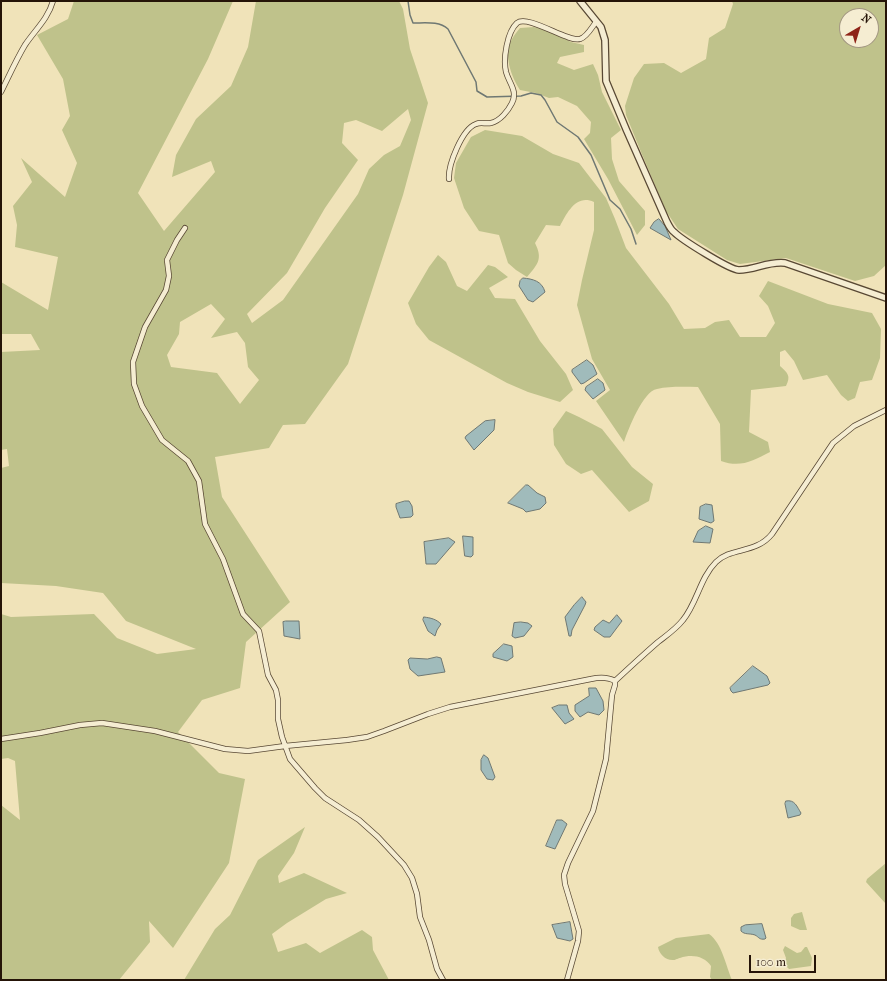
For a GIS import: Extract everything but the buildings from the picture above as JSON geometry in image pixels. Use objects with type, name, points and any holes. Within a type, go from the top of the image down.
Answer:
[{"type":"street","points":[[1,92],[25,45],[43,22],[51,9],[53,1]]},
{"type":"street","points":[[580,1],[601,27],[605,40],[606,81],[664,216],[674,232],[725,265],[737,270],[776,262],[785,263],[886,298]]},
{"type":"street","points":[[449,179],[449,170],[452,158],[468,128],[476,124],[491,123],[500,120],[512,105],[515,91],[506,72],[506,53],[512,30],[517,23],[520,21],[531,23],[549,28],[574,40],[579,40],[585,37],[596,22]]},
{"type":"street","points":[[185,228],[167,260],[169,276],[166,290],[145,327],[134,362],[134,384],[142,406],[162,440],[188,461],[199,481],[205,524],[223,559],[243,614],[259,631],[268,675],[276,690],[278,700],[278,719],[290,759],[325,798],[360,820],[404,865],[412,878],[417,894],[420,917],[429,940],[437,969],[443,980]]},
{"type":"street","points":[[567,980],[579,931],[565,884],[564,875],[593,811],[606,759],[612,695],[615,682],[627,669],[673,631],[682,621],[689,612],[707,573],[717,560],[759,546],[767,541],[832,442],[854,426],[886,410]]},
{"type":"street","points":[[1,739],[80,725],[102,723],[155,731],[225,749],[248,751],[367,737],[450,707],[583,680],[600,678],[611,679],[615,682]]},
{"type":"green space","points":[[74,1],[233,1],[208,59],[138,193],[164,231],[215,172],[211,161],[172,177],[176,155],[196,119],[231,86],[248,47],[256,1],[399,1],[403,9],[410,49],[428,103],[403,195],[348,364],[305,424],[283,425],[269,448],[215,457],[222,497],[290,602],[246,642],[240,688],[202,700],[178,732],[219,773],[245,779],[229,863],[173,948],[149,921],[150,942],[119,980],[1,980],[1,805],[20,820],[15,761],[8,758],[1,759],[1,614],[11,617],[94,614],[117,638],[157,654],[196,649],[126,621],[103,593],[56,586],[1,583],[1,468],[9,466],[7,449],[1,450],[1,352],[40,350],[31,334],[1,334],[1,282],[48,310],[58,257],[15,247],[17,225],[13,206],[32,182],[21,158],[65,197],[77,163],[62,130],[70,116],[63,79],[37,35],[68,19]],"holes":[[[408,109],[411,120],[400,146],[384,155],[369,169],[358,194],[283,300],[252,323],[247,314],[287,273],[325,208],[358,160],[342,143],[344,123],[356,120],[382,131]],[[211,304],[225,319],[211,338],[237,332],[245,343],[248,367],[259,380],[240,404],[217,373],[171,367],[167,355],[179,334],[180,322]]]},
{"type":"green space","points":[[732,1],[886,1],[886,265],[874,276],[855,281],[786,258],[740,264],[727,260],[678,229],[666,211],[626,115],[625,106],[634,78],[644,64],[664,63],[681,73],[706,59],[709,38],[725,28],[733,4]]},
{"type":"green space","points":[[534,27],[554,33],[571,42],[584,45],[584,52],[560,57],[557,63],[574,70],[593,64],[598,75],[602,92],[621,130],[611,138],[612,159],[619,181],[645,211],[645,225],[637,235],[608,179],[584,139],[590,133],[591,122],[577,106],[558,97],[549,98],[536,93],[520,90],[511,72],[508,58],[509,45],[520,28]]},
{"type":"green space","points":[[485,130],[522,136],[553,154],[579,163],[606,198],[626,248],[669,304],[684,329],[705,328],[715,322],[729,320],[740,337],[766,337],[775,323],[768,306],[759,296],[768,281],[828,304],[872,313],[881,329],[880,358],[872,380],[860,382],[855,398],[848,401],[841,395],[827,375],[803,380],[794,361],[785,350],[780,352],[780,366],[788,375],[786,386],[751,390],[749,432],[768,442],[770,452],[752,461],[740,464],[721,461],[720,424],[698,387],[667,387],[652,391],[641,403],[624,442],[596,401],[610,390],[592,359],[577,305],[594,230],[594,202],[588,200],[577,203],[569,211],[560,226],[546,225],[535,243],[539,257],[534,268],[527,277],[516,270],[508,263],[499,235],[479,231],[464,208],[454,178],[456,163],[471,137]]},
{"type":"green space","points":[[438,255],[446,262],[457,286],[467,291],[488,265],[495,267],[508,277],[489,288],[495,298],[515,299],[540,341],[566,374],[573,390],[560,402],[528,392],[507,383],[429,340],[416,324],[408,303],[429,267]]},
{"type":"green space","points":[[566,411],[602,429],[632,467],[653,484],[649,501],[629,512],[592,470],[581,474],[566,464],[554,445],[553,429]]},
{"type":"green space","points":[[305,827],[294,853],[278,876],[279,883],[304,873],[347,893],[326,899],[272,934],[278,952],[306,943],[320,953],[362,930],[372,937],[373,950],[389,980],[184,980],[215,929],[230,915],[258,860]]},
{"type":"green space","points":[[886,863],[886,904],[866,882],[867,879]]},
{"type":"green space","points":[[802,912],[807,930],[800,930],[791,926],[791,918],[794,914]]},
{"type":"green space","points":[[709,934],[717,943],[723,955],[732,980],[712,980],[710,977],[711,966],[705,960],[689,956],[671,960],[661,954],[658,947],[676,938]]},
{"type":"green space","points":[[785,946],[797,953],[801,952],[805,947],[807,947],[812,958],[811,966],[789,969],[784,964],[786,958],[783,950]]},
{"type":"water","points":[[659,219],[665,226],[671,240],[650,228],[654,222]]},
{"type":"water","points":[[523,278],[537,281],[542,285],[545,292],[533,302],[528,300],[519,286],[520,281]]},
{"type":"water","points":[[587,360],[593,365],[597,374],[581,384],[572,370]]},
{"type":"water","points":[[598,379],[603,383],[605,390],[593,399],[585,390],[586,387]]},
{"type":"water","points":[[495,420],[494,430],[474,450],[465,438],[466,436],[485,421]]},
{"type":"water","points":[[526,485],[545,497],[546,503],[540,509],[526,512],[523,509],[508,503]]},
{"type":"water","points":[[409,501],[412,506],[413,515],[411,517],[400,518],[396,504]]},
{"type":"water","points":[[706,504],[712,505],[714,521],[711,523],[699,519],[700,507]]},
{"type":"water","points":[[706,526],[713,529],[710,543],[693,542],[698,531]]},
{"type":"water","points":[[463,536],[473,537],[473,555],[471,557],[465,556]]},
{"type":"water","points":[[449,538],[455,542],[436,564],[426,564],[424,542]]},
{"type":"water","points":[[582,597],[586,602],[585,605],[572,630],[571,636],[569,636],[565,617]]},
{"type":"water","points":[[617,615],[622,621],[610,637],[604,637],[594,630],[595,627],[603,620],[609,623]]},
{"type":"water","points":[[424,617],[433,619],[441,624],[435,636],[428,631],[423,620]]},
{"type":"water","points":[[299,621],[300,639],[284,636],[283,622]]},
{"type":"water","points":[[514,623],[528,623],[532,626],[524,636],[515,638],[512,636]]},
{"type":"water","points":[[504,644],[512,646],[513,657],[507,661],[493,657],[493,654]]},
{"type":"water","points":[[437,657],[441,658],[445,672],[418,676],[410,669],[408,660],[410,658],[427,659]]},
{"type":"water","points":[[753,666],[767,676],[770,683],[768,685],[733,693],[730,688]]},
{"type":"water","points":[[589,688],[596,688],[603,701],[604,710],[599,715],[588,712],[580,717],[575,711],[575,705],[589,696]]},
{"type":"water","points":[[559,705],[567,705],[569,713],[574,719],[565,724],[552,708]]},
{"type":"water","points":[[484,755],[488,758],[495,777],[493,780],[487,779],[481,770],[481,760]]},
{"type":"water","points":[[786,801],[794,802],[801,813],[800,815],[788,818],[785,804]]},
{"type":"water","points":[[557,820],[562,820],[567,824],[555,849],[546,846]]},
{"type":"water","points":[[570,922],[573,939],[570,941],[557,938],[552,925]]},
{"type":"water","points":[[762,924],[765,939],[760,939],[755,935],[741,931],[741,927],[745,925]]},
{"type":"waterway","points":[[408,1],[413,23],[436,24],[444,26],[448,29],[476,82],[477,91],[487,97],[521,96],[531,93],[541,95],[557,122],[578,137],[591,155],[610,200],[620,209],[631,229],[636,244]]}]
